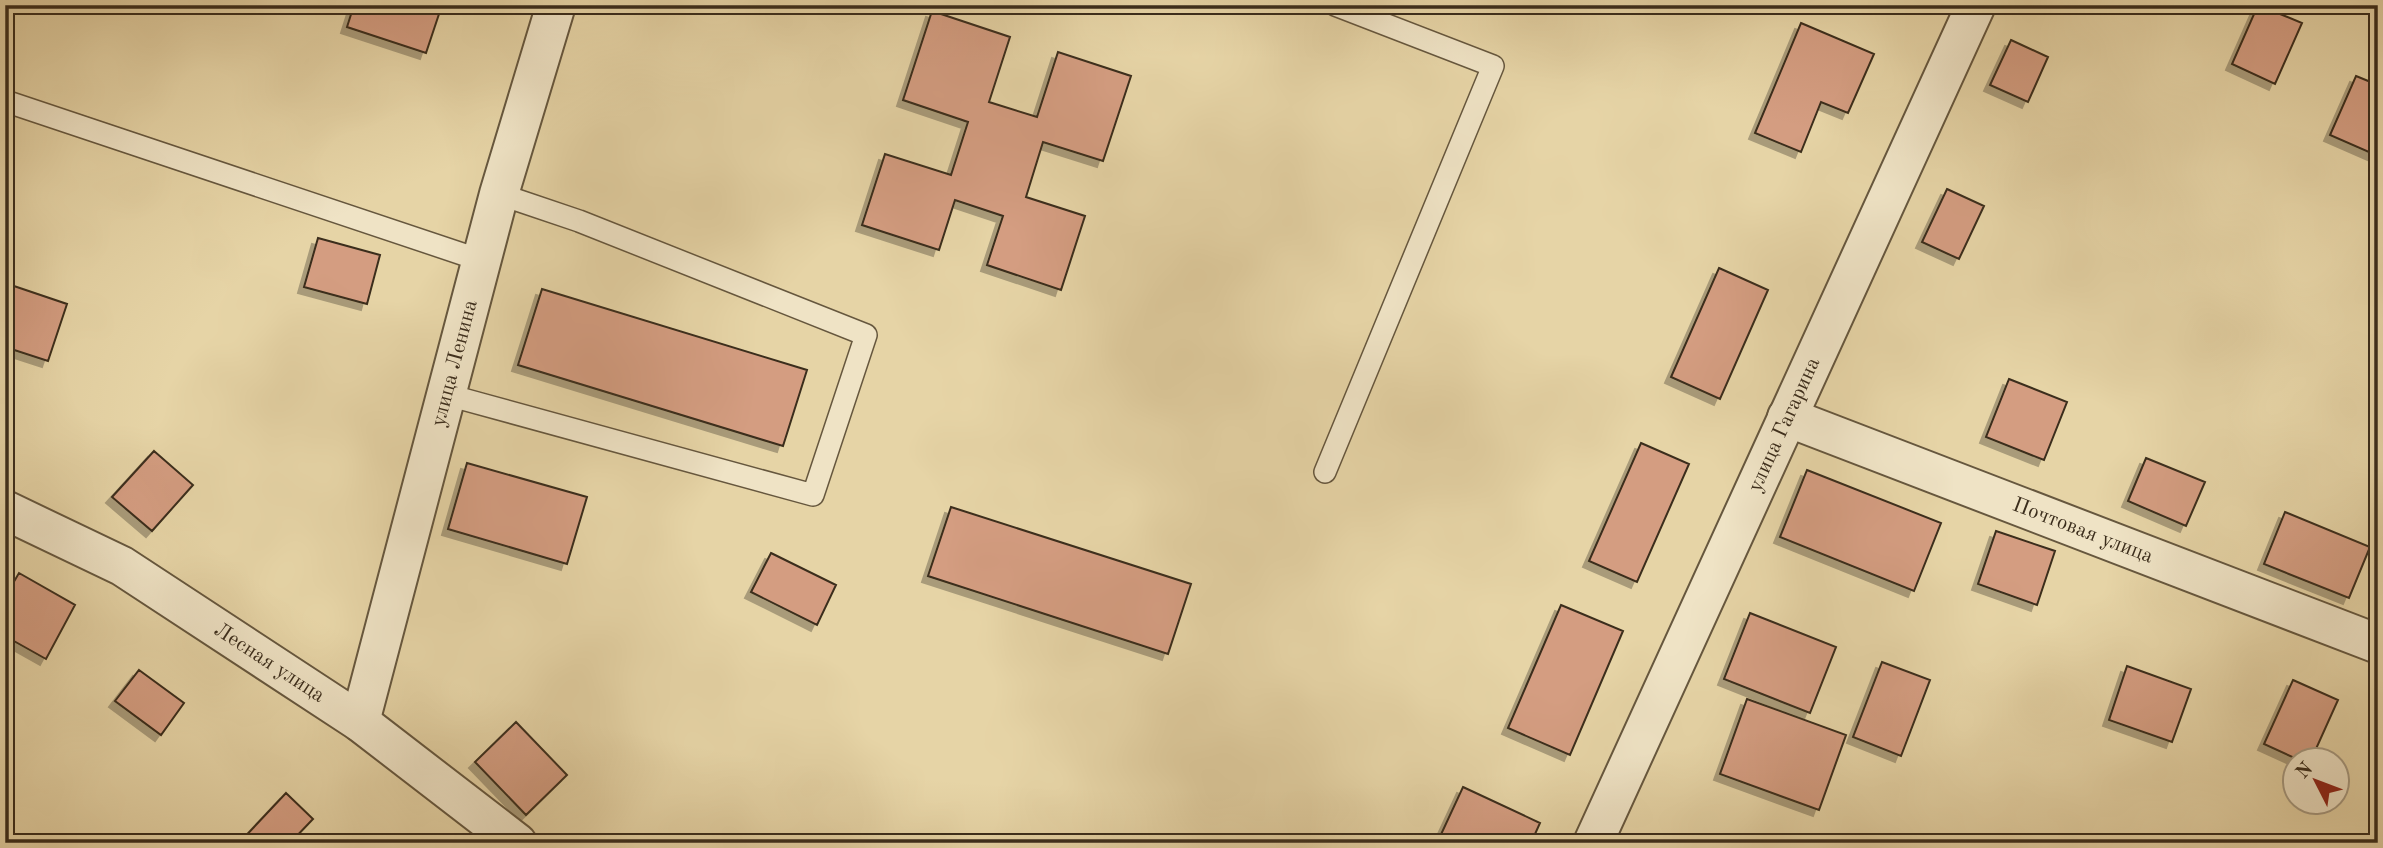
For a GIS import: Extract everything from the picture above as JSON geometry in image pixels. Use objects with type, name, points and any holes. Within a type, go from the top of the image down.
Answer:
[{"type":"street","name":"улица Ленина","points":[[360,722],[499,194],[556,5]]},
{"type":"street","name":"улица Гагарина","points":[[1593,843],[1976,5]]},
{"type":"street","name":"Почтовая улица","points":[[1787,417],[2378,644]]},
{"type":"street","name":"Лесная улица","points":[[5,510],[122,566],[360,722],[517,843]]},
{"type":"lane","points":[[1325,472],[1493,66],[1335,5]]},
{"type":"lane","points":[[5,101],[483,261]]},
{"type":"lane","points":[[447,395],[813,495],[866,335],[579,221],[499,194]]},
{"type":"building","points":[[354,5],[442,5],[426,53],[347,27]]},
{"type":"building","points":[[2258,5],[2302,23],[2275,84],[2232,64]]},
{"type":"building","points":[[932,11],[1010,37],[989,102],[1037,117],[1058,52],[1131,76],[1103,161],[1043,142],[1026,197],[1085,216],[1061,290],[987,265],[1003,216],[955,200],[939,250],[862,225],[885,154],[951,175],[968,122],[903,100]]},
{"type":"building","points":[[1801,23],[1874,54],[1848,113],[1821,102],[1801,152],[1755,133]]},
{"type":"building","points":[[2011,40],[2048,57],[2028,102],[1990,85]]},
{"type":"building","points":[[2356,76],[2378,85],[2378,156],[2330,135]]},
{"type":"building","points":[[1947,189],[1984,206],[1959,259],[1922,242]]},
{"type":"building","points":[[318,238],[380,255],[367,304],[304,287]]},
{"type":"building","points":[[1719,268],[1768,290],[1720,399],[1671,377]]},
{"type":"building","points":[[5,283],[67,304],[48,361],[5,347]]},
{"type":"building","points":[[542,289],[807,370],[783,446],[518,365]]},
{"type":"building","points":[[2009,379],[2067,402],[2044,460],[1986,437]]},
{"type":"building","points":[[1641,443],[1689,464],[1637,582],[1589,561]]},
{"type":"building","points":[[154,451],[193,485],[152,531],[112,497]]},
{"type":"building","points":[[2146,458],[2205,482],[2186,526],[2128,501]]},
{"type":"building","points":[[467,463],[587,497],[567,564],[448,529]]},
{"type":"building","points":[[1807,470],[1941,523],[1914,591],[1780,537]]},
{"type":"building","points":[[951,507],[1191,584],[1168,654],[928,576]]},
{"type":"building","points":[[2285,512],[2370,547],[2349,598],[2264,564]]},
{"type":"building","points":[[1996,531],[2055,551],[2037,605],[1978,584]]},
{"type":"building","points":[[771,553],[836,585],[817,625],[751,592]]},
{"type":"building","points":[[19,573],[75,605],[46,659],[5,636],[5,597]]},
{"type":"building","points":[[1561,605],[1623,631],[1570,755],[1508,728]]},
{"type":"building","points":[[1750,613],[1836,647],[1810,713],[1724,679]]},
{"type":"building","points":[[1882,662],[1930,680],[1901,756],[1853,737]]},
{"type":"building","points":[[2127,666],[2191,689],[2172,742],[2109,720]]},
{"type":"building","points":[[139,670],[184,703],[161,735],[115,701]]},
{"type":"building","points":[[2293,680],[2338,700],[2317,746],[2282,746],[2282,752],[2264,744]]},
{"type":"building","points":[[1747,699],[1846,735],[1819,810],[1720,774]]},
{"type":"building","points":[[516,722],[567,775],[526,815],[475,762]]},
{"type":"building","points":[[1463,787],[1540,823],[1531,843],[1437,843]]},
{"type":"building","points":[[286,793],[313,819],[290,843],[239,843]]}]
